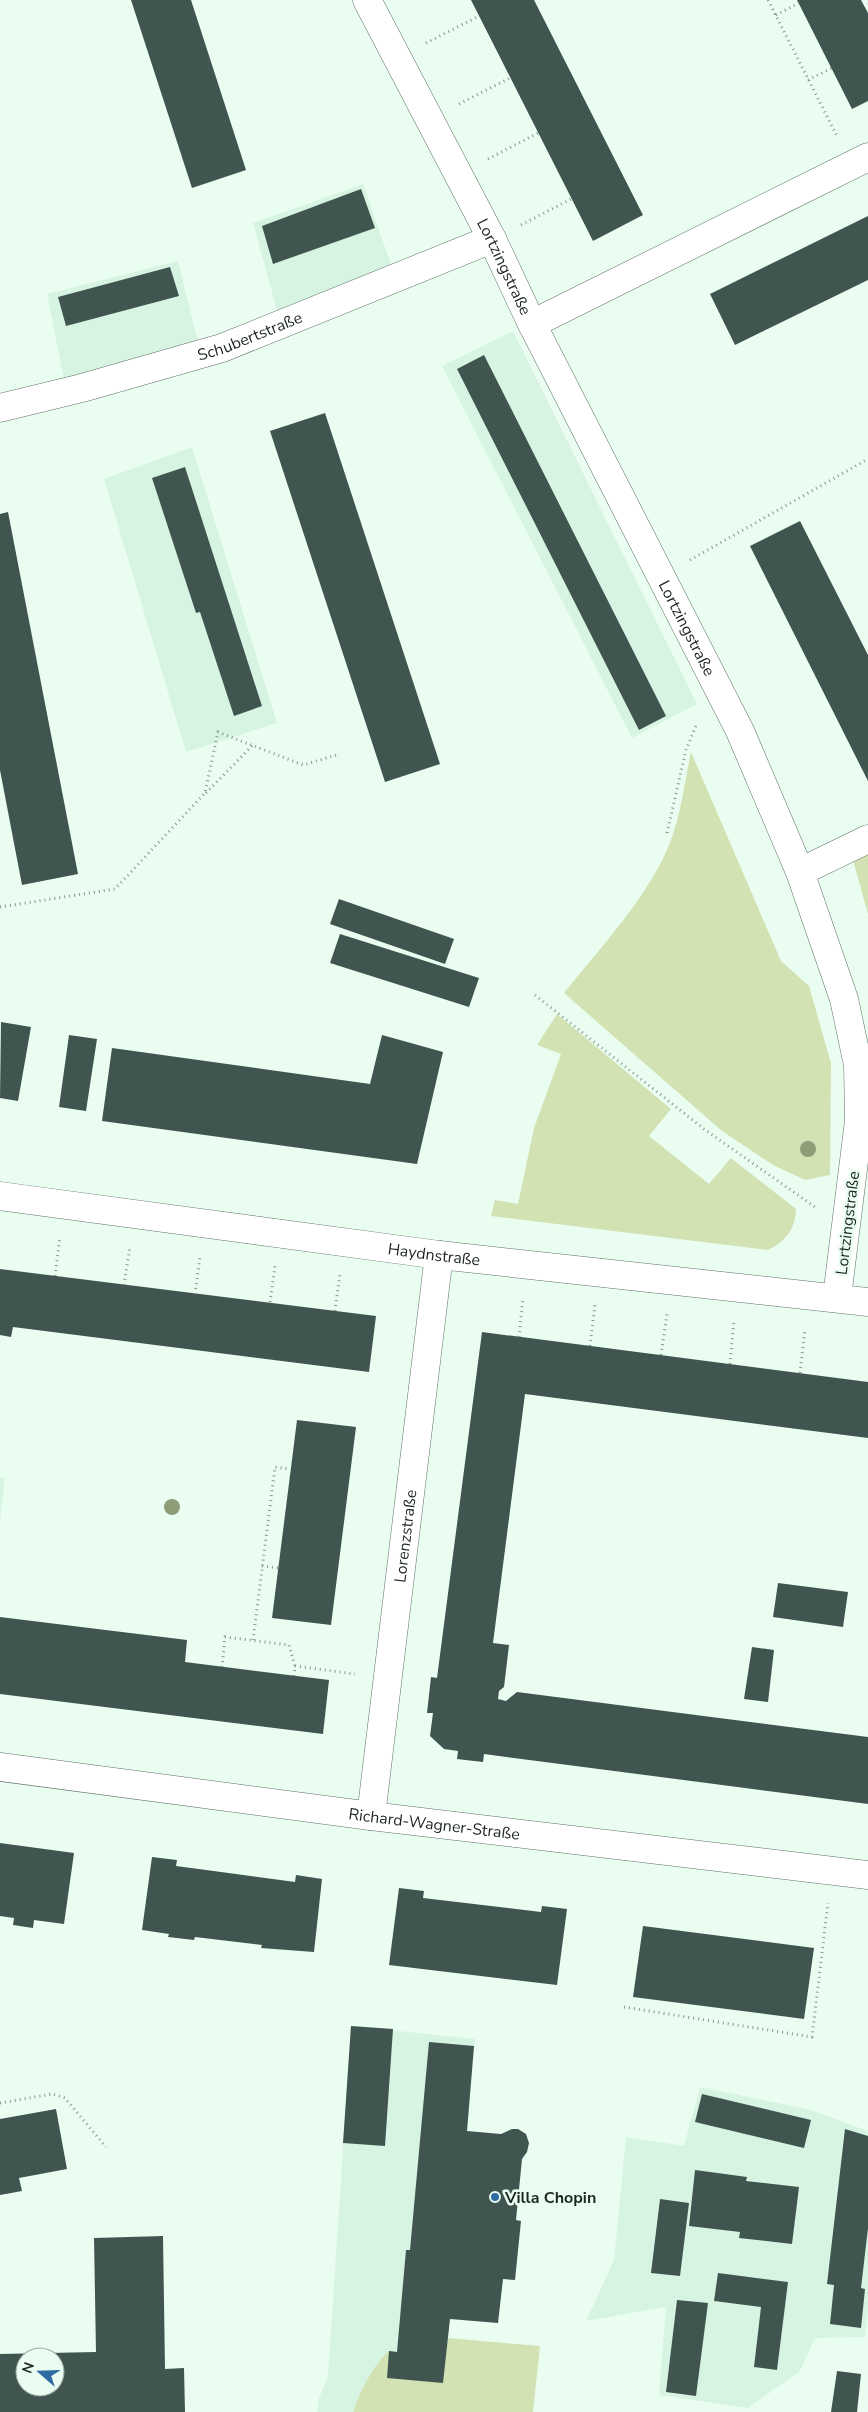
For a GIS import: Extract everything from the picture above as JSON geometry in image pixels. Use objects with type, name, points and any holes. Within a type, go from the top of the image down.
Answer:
[{"type":"street","name":"Lortzingstraße","points":[[367,0],[492,240],[532,324],[740,731],[800,872],[844,999],[858,1065],[864,1119],[837,1298]]},
{"type":"street","points":[[532,324],[860,161]]},
{"type":"street","name":"Schubertstraße","points":[[0,408],[82,388],[222,348],[492,240]]},
{"type":"street","points":[[800,872],[868,839]]},
{"type":"street","name":"Haydnstraße","points":[[0,1196],[439,1255],[809,1294],[868,1302]]},
{"type":"street","name":"Lorenzstraße","points":[[371,1816],[439,1255]]},
{"type":"street","name":"Richard-Wagner-Straße","points":[[0,1767],[371,1816],[868,1875]]},
{"type":"path","points":[[768,0],[808,80],[860,161]]},
{"type":"path","points":[[776,15],[799,4]]},
{"type":"path","points":[[447,33],[479,16]]},
{"type":"path","points":[[808,80],[832,68]]},
{"type":"path","points":[[484,91],[510,78]]},
{"type":"path","points":[[517,144],[538,133]]},
{"type":"path","points":[[492,240],[571,199]]},
{"type":"path","points":[[661,576],[868,459]]},
{"type":"path","points":[[667,834],[686,750],[714,683]]},
{"type":"path","points":[[205,793],[218,732],[303,765],[340,754]]},
{"type":"path","points":[[0,907],[116,888],[205,793],[253,746]]},
{"type":"path","points":[[535,995],[704,1129],[846,1230]]},
{"type":"path","points":[[55,1276],[64,1205]]},
{"type":"path","points":[[519,1337],[527,1264]]},
{"type":"path","points":[[590,1346],[599,1272]]},
{"type":"path","points":[[662,1356],[671,1280]]},
{"type":"path","points":[[730,1364],[738,1287]]},
{"type":"path","points":[[800,1373],[809,1294]]},
{"type":"path","points":[[253,1640],[275,1467],[290,1469]]},
{"type":"path","points":[[262,1566],[278,1568]]},
{"type":"path","points":[[222,1667],[225,1637],[253,1640],[288,1645],[295,1666],[294,1676]]},
{"type":"path","points":[[295,1666],[388,1678]]},
{"type":"path","points":[[624,2007],[812,2037],[832,1870]]},
{"type":"path","points":[[0,2103],[52,2094],[65,2098],[106,2147]]},
{"type":"shaded area","points":[[363,184],[393,270],[278,314],[253,223]]},
{"type":"shaded area","points":[[178,261],[199,346],[64,380],[47,294]]},
{"type":"shaded area","points":[[513,331],[697,704],[632,738],[442,366]]},
{"type":"shaded area","points":[[192,447],[277,723],[186,752],[104,479]]},
{"type":"shaded area","points":[[0,1477],[5,1478],[0,1521]]},
{"type":"shaded area","points":[[351,2026],[475,2039],[467,2131],[448,2338],[382,2358],[357,2401],[353,2412],[317,2412],[319,2398],[328,2376]]},
{"type":"shaded area","points":[[700,2087],[811,2110],[868,2131],[868,2311],[865,2337],[815,2338],[800,2371],[748,2408],[659,2395],[666,2307],[586,2321],[614,2260],[626,2137],[684,2146]]},
{"type":"green space","points":[[691,752],[781,961],[809,986],[831,1063],[830,1175],[805,1180],[773,1165],[722,1131],[564,993],[624,920],[662,860],[678,819]]},
{"type":"green space","points":[[868,852],[868,914],[853,860]]},
{"type":"green space","points":[[557,1014],[671,1109],[649,1136],[709,1184],[731,1158],[796,1209],[794,1223],[785,1239],[768,1250],[491,1216],[495,1200],[518,1204],[534,1128],[561,1054],[537,1045]]},
{"type":"green space","points":[[448,2338],[540,2346],[533,2412],[353,2412],[368,2379],[389,2351],[445,2356]]},
{"type":"building","points":[[131,0],[191,0],[246,170],[192,188]]},
{"type":"building","points":[[471,0],[534,0],[643,215],[593,241]]},
{"type":"building","points":[[797,0],[861,0],[868,13],[868,101],[852,109]]},
{"type":"building","points":[[361,189],[375,228],[273,264],[262,226]]},
{"type":"building","points":[[868,216],[868,280],[735,345],[710,294]]},
{"type":"building","points":[[170,267],[179,296],[66,326],[58,297]]},
{"type":"building","points":[[484,355],[666,716],[639,730],[457,369]]},
{"type":"building","points":[[325,413],[440,764],[385,782],[270,431]]},
{"type":"building","points":[[185,467],[262,706],[234,716],[200,612],[196,613],[152,478]]},
{"type":"building","points":[[8,512],[78,874],[22,885],[0,770],[0,514]]},
{"type":"building","points":[[800,521],[868,655],[868,781],[750,546]]},
{"type":"building","points":[[339,899],[454,939],[445,964],[330,924]]},
{"type":"building","points":[[340,934],[479,978],[469,1007],[330,963]]},
{"type":"building","points":[[1,1022],[31,1027],[18,1101],[0,1098]]},
{"type":"building","points":[[69,1035],[97,1039],[86,1111],[59,1107]]},
{"type":"building","points":[[382,1035],[443,1052],[417,1164],[102,1121],[112,1048],[370,1084]]},
{"type":"building","points":[[0,1269],[376,1316],[369,1372],[13,1327],[11,1337],[0,1335]]},
{"type":"building","points":[[482,1332],[868,1382],[868,1438],[525,1394],[493,1643],[509,1645],[504,1687],[499,1691],[498,1699],[506,1701],[517,1692],[868,1737],[868,1804],[484,1754],[483,1762],[457,1759],[458,1751],[444,1749],[430,1736],[433,1713],[427,1713],[431,1677],[437,1678]]},
{"type":"building","points":[[297,1420],[356,1427],[331,1625],[272,1618]]},
{"type":"building","points":[[778,1583],[848,1592],[843,1627],[773,1617]]},
{"type":"building","points":[[0,1617],[187,1640],[185,1662],[329,1680],[323,1734],[0,1694]]},
{"type":"building","points":[[752,1647],[774,1650],[768,1702],[744,1699]]},
{"type":"building","points":[[0,1843],[74,1853],[64,1924],[34,1920],[33,1928],[13,1925],[14,1918],[0,1916]]},
{"type":"building","points":[[152,1857],[177,1860],[176,1866],[295,1882],[296,1875],[322,1879],[314,1952],[261,1948],[262,1945],[195,1937],[194,1940],[168,1937],[169,1934],[142,1930]]},
{"type":"building","points":[[399,1888],[424,1891],[423,1898],[541,1912],[542,1906],[567,1909],[557,1985],[389,1965]]},
{"type":"building","points":[[643,1926],[814,1948],[804,2019],[633,1997]]},
{"type":"building","points":[[351,2026],[393,2029],[385,2146],[343,2143]]},
{"type":"building","points":[[429,2042],[474,2046],[467,2131],[501,2134],[512,2129],[518,2129],[526,2134],[529,2143],[527,2152],[522,2159],[516,2220],[521,2221],[515,2280],[503,2279],[498,2323],[450,2319],[443,2383],[387,2378],[389,2351],[397,2352],[406,2250],[410,2250]]},
{"type":"building","points":[[702,2094],[811,2120],[804,2148],[695,2122]]},
{"type":"building","points":[[56,2109],[67,2169],[19,2178],[22,2191],[0,2195],[0,2119]]},
{"type":"building","points":[[845,2129],[868,2136],[868,2228],[861,2288],[865,2289],[861,2328],[830,2324],[834,2285],[827,2284]]},
{"type":"building","points":[[695,2170],[747,2177],[746,2181],[799,2187],[792,2244],[739,2238],[740,2232],[689,2226]]},
{"type":"building","points":[[660,2199],[689,2203],[680,2276],[651,2273]]},
{"type":"building","points":[[163,2236],[165,2369],[184,2368],[185,2412],[0,2412],[0,2354],[15,2354],[15,2397],[65,2397],[65,2353],[96,2352],[94,2238]]},
{"type":"building","points":[[718,2273],[788,2282],[777,2370],[754,2367],[761,2307],[714,2301]]},
{"type":"building","points":[[677,2300],[708,2303],[696,2396],[666,2392]]},
{"type":"building","points":[[837,2371],[861,2374],[857,2412],[831,2412]]},
{"type":"place","name":"Villa Chopin","points":[[495,2197]]}]
